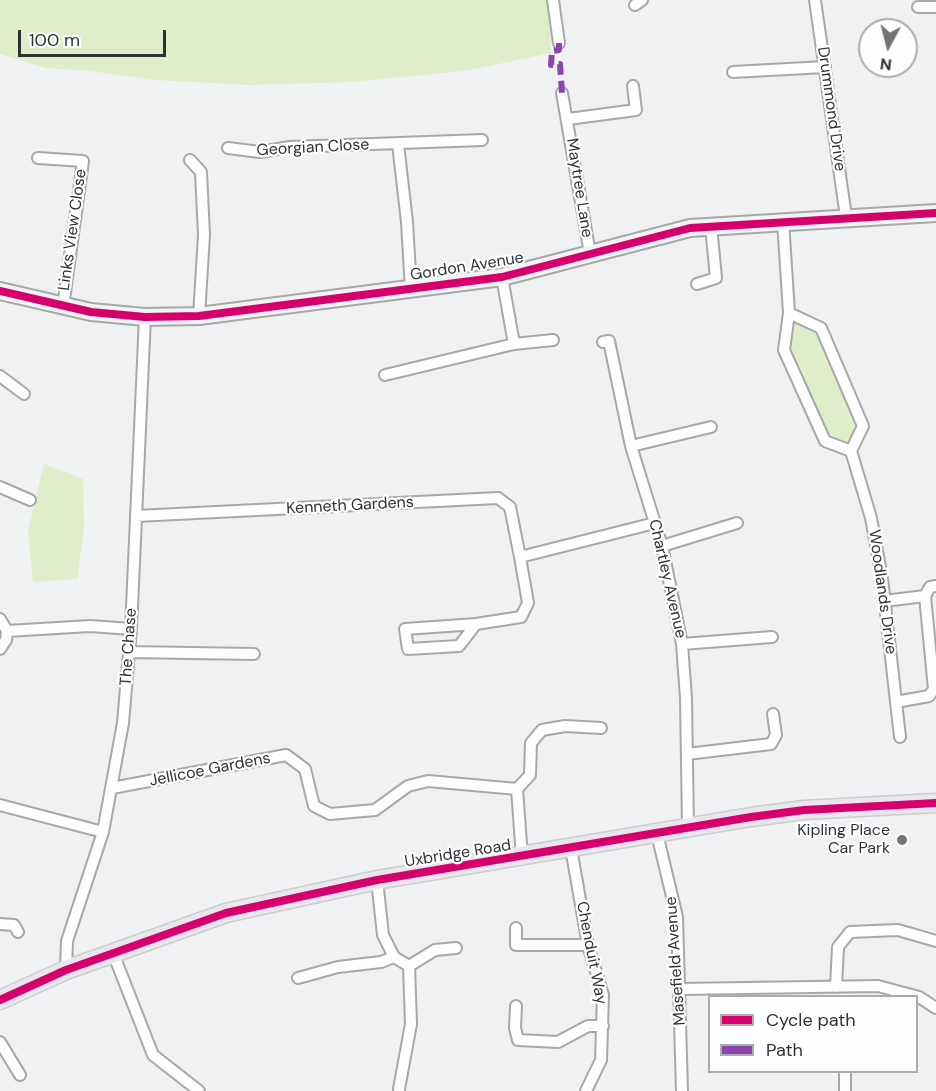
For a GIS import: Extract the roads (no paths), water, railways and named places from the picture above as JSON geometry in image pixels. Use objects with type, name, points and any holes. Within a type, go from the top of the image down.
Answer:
[{"type":"main road","name":"Uxbridge Road","points":[[0,1000],[66,970],[226,913],[377,880],[804,810],[936,803]]},
{"type":"street","points":[[553,0],[559,43]]},
{"type":"street","name":"Drummond Drive","points":[[815,0],[846,218]]},
{"type":"street","points":[[918,7],[936,8]]},
{"type":"street","points":[[733,72],[825,67]]},
{"type":"street","points":[[568,119],[636,110],[633,86]]},
{"type":"street","name":"Maytree Lane","points":[[562,93],[589,248],[593,255]]},
{"type":"street","name":"Georgian Close","points":[[228,148],[260,152],[290,147],[482,140]]},
{"type":"street","points":[[398,144],[407,222],[411,290]]},
{"type":"street","name":"Links View Close","points":[[38,158],[83,161],[63,307]]},
{"type":"street","points":[[190,160],[201,172],[204,235],[199,316]]},
{"type":"street","name":"Gordon Avenue","points":[[0,291],[63,307],[145,317],[199,316],[502,277],[690,228],[936,213]]},
{"type":"street","points":[[783,221],[789,313],[783,350],[825,441],[850,451],[863,426],[822,328],[789,313]]},
{"type":"street","points":[[698,284],[716,278],[711,226]]},
{"type":"street","points":[[502,277],[514,344]]},
{"type":"street","name":"The Chase","points":[[66,970],[67,941],[103,832],[123,723],[131,629],[145,317]]},
{"type":"street","points":[[385,375],[514,344],[553,340]]},
{"type":"street","name":"Chartley Avenue","points":[[603,342],[609,341],[631,446],[662,546],[682,644],[688,828]]},
{"type":"street","points":[[0,376],[24,393]]},
{"type":"street","points":[[631,446],[711,427]]},
{"type":"street","name":"Woodlands Drive","points":[[850,451],[872,518],[900,736]]},
{"type":"street","points":[[0,487],[30,500]]},
{"type":"street","name":"Kenneth Gardens","points":[[136,516],[498,498],[510,507],[528,603],[521,617],[476,624]]},
{"type":"street","points":[[520,556],[655,523]]},
{"type":"street","points":[[662,546],[737,523]]},
{"type":"street","points":[[896,702],[929,696],[934,689],[925,596],[930,587],[936,586]]},
{"type":"street","points":[[884,601],[925,596]]},
{"type":"street","points":[[0,619],[7,631],[6,640],[0,649]]},
{"type":"street","points":[[476,624],[459,646],[408,649],[405,629],[476,624]]},
{"type":"street","points":[[7,631],[90,626],[131,629]]},
{"type":"street","points":[[682,644],[772,637]]},
{"type":"street","points":[[129,652],[254,654]]},
{"type":"street","points":[[687,754],[771,744],[776,735],[773,714]]},
{"type":"street","points":[[522,857],[517,789],[530,775],[531,743],[542,730],[565,726],[601,728]]},
{"type":"street","name":"Jellicoe Gardens","points":[[112,788],[286,755],[305,769],[314,806],[330,813],[375,810],[408,786],[428,781],[517,789]]},
{"type":"street","points":[[0,805],[103,832]]},
{"type":"street","name":"Masefield Avenue","points":[[657,834],[677,917],[682,1091]]},
{"type":"street","name":"Chenduit Way","points":[[571,848],[588,945],[603,995],[601,1060],[586,1091]]},
{"type":"street","points":[[377,880],[383,934],[394,957],[409,966]]},
{"type":"street","points":[[0,924],[14,925],[18,932]]},
{"type":"street","points":[[516,928],[516,945],[588,945]]},
{"type":"street","points":[[842,990],[838,947],[850,932],[898,930],[935,939]]},
{"type":"street","points":[[409,966],[435,950],[456,948]]},
{"type":"street","points":[[113,953],[153,1055],[199,1091]]},
{"type":"street","points":[[298,978],[338,967],[381,962],[394,957]]},
{"type":"street","points":[[399,1089],[411,1024],[409,966]]},
{"type":"street","points":[[680,989],[842,990],[878,986],[912,995]]},
{"type":"street","points":[[918,997],[936,1008]]},
{"type":"street","points":[[516,1006],[515,1028],[518,1040],[558,1042],[588,1026],[603,1026]]},
{"type":"street","points":[[0,1042],[20,1074]]},
{"type":"street","points":[[845,1073],[845,1091]]},
{"type":"place","name":"Kipling Place Car Park","points":[[902,840]]}]
